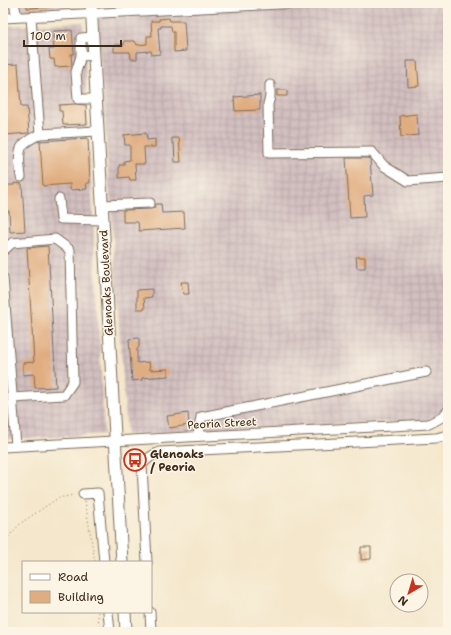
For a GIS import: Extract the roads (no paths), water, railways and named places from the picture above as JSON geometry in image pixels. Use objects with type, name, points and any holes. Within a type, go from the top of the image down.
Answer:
[{"type":"main road","name":"Glenoaks Boulevard","points":[[91,8],[122,561]]},
{"type":"main road","points":[[125,613],[126,632]]},
{"type":"street","points":[[14,3],[17,17]]},
{"type":"street","points":[[3,18],[31,17],[91,8],[299,3]]},
{"type":"street","points":[[31,17],[40,134]]},
{"type":"street","points":[[93,37],[81,38],[81,56],[76,72],[78,99],[96,99]]},
{"type":"street","points":[[81,56],[94,55]]},
{"type":"street","points":[[270,85],[270,97],[268,104],[269,153],[372,152],[384,166],[408,181],[448,178]]},
{"type":"street","points":[[21,177],[20,151],[24,145],[40,134],[98,131]]},
{"type":"street","points":[[59,200],[61,219],[103,220]]},
{"type":"street","points":[[102,205],[150,203]]},
{"type":"street","points":[[3,251],[12,243],[55,239],[70,250],[74,382],[64,395],[12,398]]},
{"type":"street","points":[[3,278],[16,446]]},
{"type":"street","points":[[198,436],[201,418],[426,372]]},
{"type":"street","name":"Peoria Street","points":[[3,447],[429,424],[445,414]]},
{"type":"street","points":[[147,561],[142,465],[146,460],[160,452],[428,438],[448,435]]},
{"type":"street","points":[[84,494],[98,493],[104,561]]},
{"type":"street","points":[[108,613],[110,632]]},
{"type":"street","points":[[150,613],[151,632]]},
{"type":"place","name":"Glenoaks / Peoria","points":[[135,460]]}]
